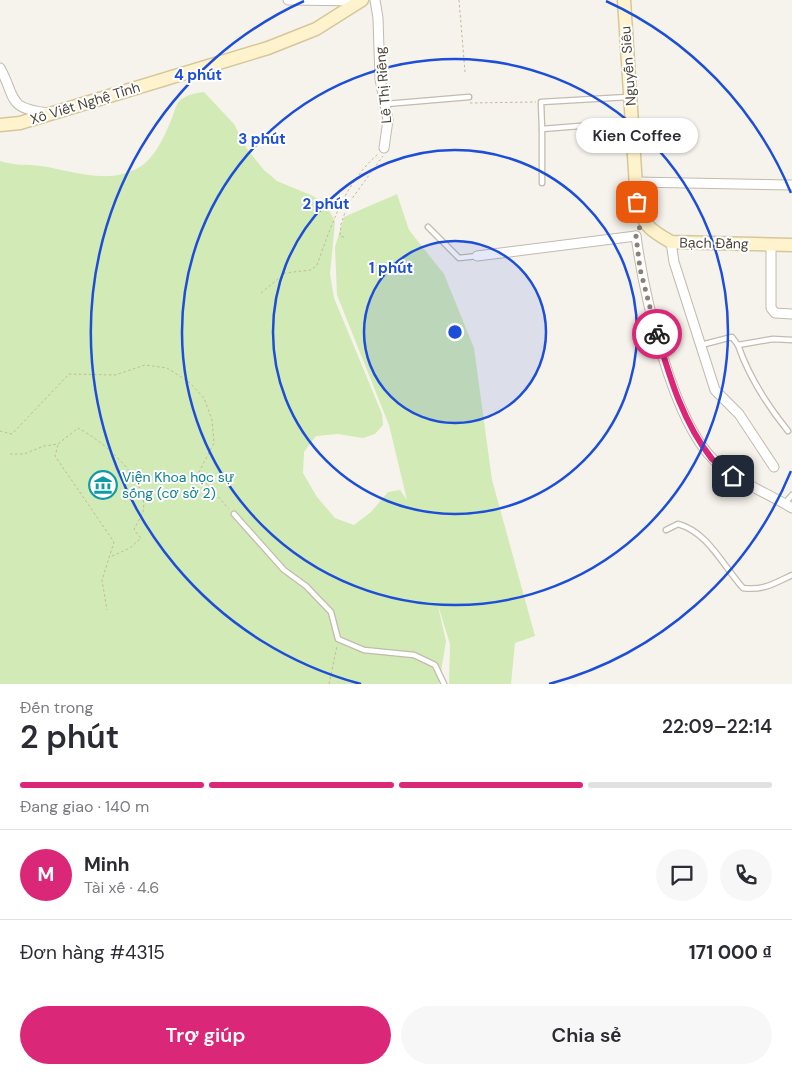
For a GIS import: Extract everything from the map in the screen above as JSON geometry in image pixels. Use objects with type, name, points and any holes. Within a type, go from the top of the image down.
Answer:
[{"type":"street","points":[[288,0],[361,0]]},
{"type":"street","name":"Xô Viết Nghệ Tỉnh","points":[[0,125],[20,123],[268,48],[316,29],[361,0]]},
{"type":"street","name":"Lê Thị Riêng","points":[[376,0],[380,47],[380,79],[388,120],[384,148]]},
{"type":"street","name":"Nguyễn Siêu","points":[[624,0],[637,202],[642,222]]},
{"type":"street","points":[[0,68],[12,100],[19,106],[51,113]]},
{"type":"street","points":[[636,182],[792,185]]},
{"type":"street","points":[[642,222],[636,236],[640,269],[652,318],[672,382],[688,423],[719,465],[733,476],[788,506]]},
{"type":"street","name":"Bạch Đằng","points":[[642,222],[671,242],[792,245]]},
{"type":"street","points":[[477,256],[636,236]]},
{"type":"street","points":[[671,242],[674,262],[715,390],[739,414],[774,467]]},
{"type":"street","points":[[771,244],[770,308],[775,313],[792,314]]},
{"type":"lane","points":[[542,183],[542,102],[630,96]]},
{"type":"lane","points":[[386,104],[469,97]]},
{"type":"lane","points":[[542,129],[632,122]]},
{"type":"lane","points":[[428,227],[459,258],[477,256]]},
{"type":"lane","points":[[701,345],[732,337],[738,345],[745,364],[769,408],[788,431]]},
{"type":"lane","points":[[738,345],[773,339],[792,340]]},
{"type":"lane","points":[[788,506],[792,495]]},
{"type":"lane","points":[[234,514],[284,570],[306,586],[331,612],[338,639],[364,650],[414,655],[436,665],[444,684]]},
{"type":"lane","points":[[666,530],[678,524],[688,526],[701,535],[743,588],[755,590],[768,587],[792,575]]},
{"type":"path","points":[[459,0],[465,72]]},
{"type":"path","points":[[469,97],[469,103],[542,102]]},
{"type":"path","points":[[261,293],[285,273],[311,270],[317,265],[340,201],[366,165],[384,148]]},
{"type":"path","points":[[344,237],[340,236],[341,224],[348,204],[383,159],[384,148]]},
{"type":"path","points":[[340,201],[348,204]]},
{"type":"path","points":[[0,431],[12,434],[68,374],[116,375],[145,365],[166,368],[190,382],[204,398],[212,420],[214,443],[198,474],[234,514]]},
{"type":"path","points":[[10,454],[24,454],[44,446],[58,444],[78,428],[96,438],[112,452],[136,482],[143,498],[142,512],[134,530],[141,538],[130,548],[110,557]]},
{"type":"path","points":[[58,444],[55,456],[114,542],[102,580],[107,610]]},
{"type":"path","points":[[330,684],[335,666],[338,639]]},
{"type":"green space","points":[[204,92],[234,124],[247,149],[264,170],[277,181],[313,196],[327,206],[335,222],[330,274],[334,298],[382,414],[383,425],[375,434],[363,438],[338,434],[316,436],[304,452],[303,473],[317,497],[335,518],[354,525],[371,512],[388,492],[400,490],[407,500],[389,425],[337,295],[335,247],[344,217],[397,194],[409,230],[444,274],[474,348],[492,480],[535,636],[515,643],[511,684],[449,684],[450,644],[437,602],[446,641],[439,684],[0,684],[0,161],[90,175],[114,176],[126,173],[138,168],[150,159],[166,132],[179,101],[185,97]]},
{"type":"way so far","points":[[637,202],[642,222],[636,236],[640,269],[657,334]]},
{"type":"place","name":"Kien Coffee","points":[[637,202]]},
{"type":"place","name":"Viện Khoa học sự sống (cơ sở 2)","points":[[103,485]]},
{"type":"route","points":[[657,334],[672,382],[688,423],[713,459],[733,476]]}]
